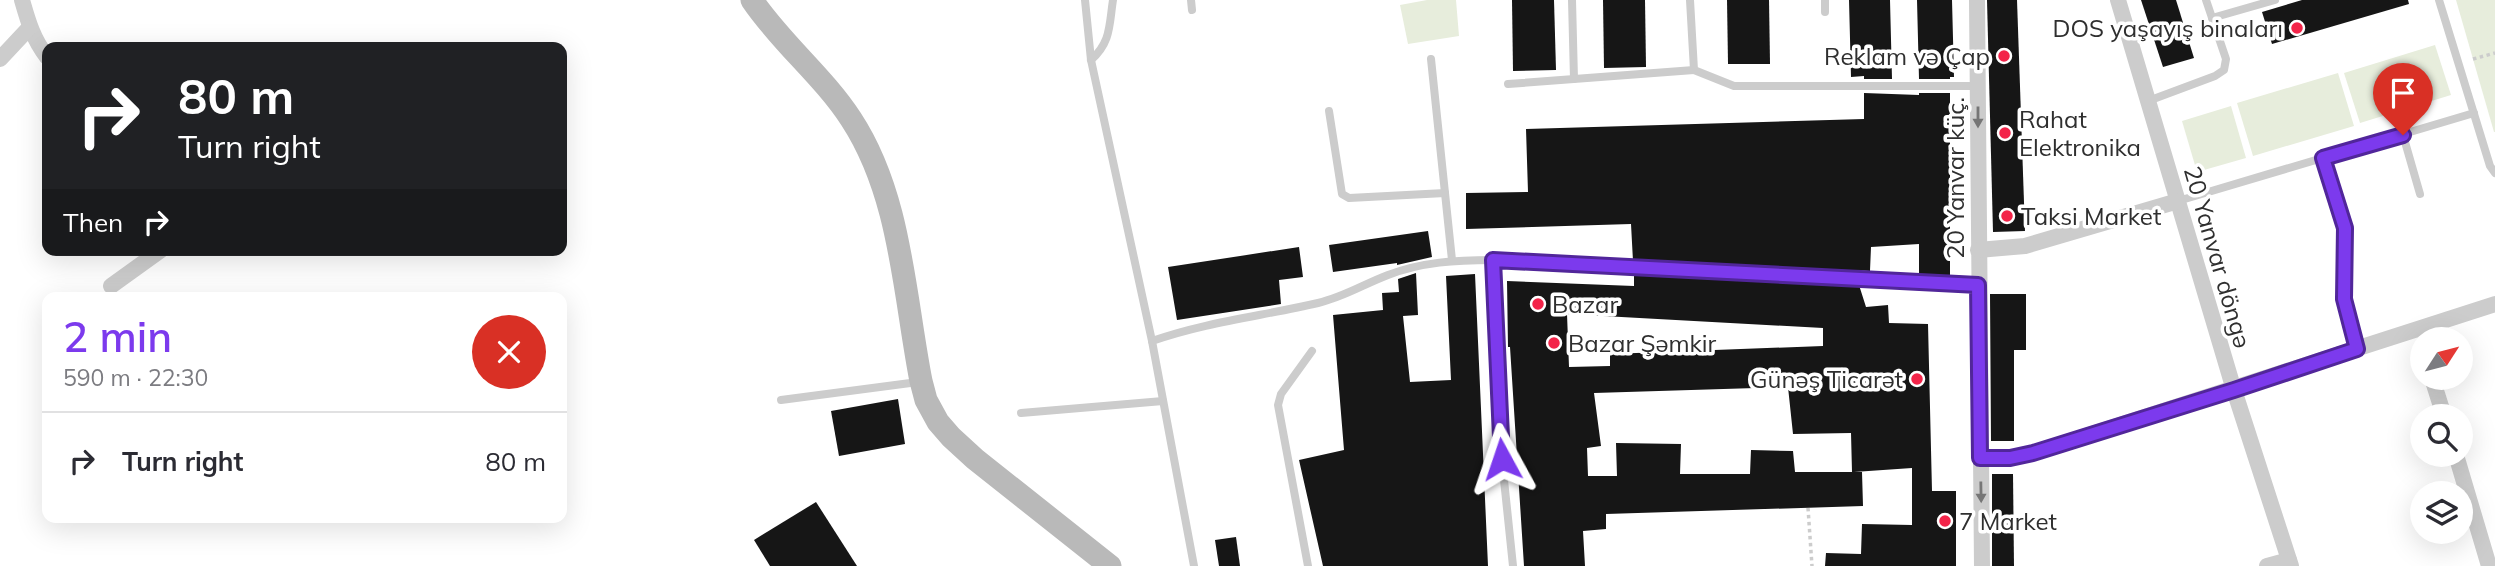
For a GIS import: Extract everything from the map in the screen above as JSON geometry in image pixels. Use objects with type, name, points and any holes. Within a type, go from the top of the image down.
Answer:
[{"type":"street","points":[[22,0],[29,28],[42,51]]},
{"type":"street","points":[[752,0],[837,98],[863,138],[891,216],[920,381],[926,400],[938,422],[975,459],[1103,564]]},
{"type":"street","name":"20 Yanvar küç.","points":[[1977,0],[1982,566]]},
{"type":"street","name":"20 Yanvar döngə","points":[[2118,0],[2234,390],[2290,563]]},
{"type":"street","points":[[0,59],[29,28]]},
{"type":"street","points":[[1978,250],[2025,246],[2178,201]]},
{"type":"street","points":[[111,286],[153,256]]},
{"type":"street","points":[[2441,327],[2495,304]]},
{"type":"street","points":[[1980,458],[2010,458],[2033,453],[2357,349],[2410,338]]},
{"type":"street","points":[[2460,467],[2489,566]]},
{"type":"street","points":[[2267,566],[2290,563]]},
{"type":"lane","points":[[1085,0],[1091,60],[1152,341],[1194,566]]},
{"type":"lane","points":[[1091,60],[1106,43],[1113,0]]},
{"type":"lane","points":[[1191,0],[1192,10]]},
{"type":"lane","points":[[1572,0],[1574,79]]},
{"type":"lane","points":[[1690,0],[1694,70]]},
{"type":"lane","points":[[1825,0],[1825,12]]},
{"type":"lane","points":[[2148,101],[2224,69],[2225,60],[2206,0]]},
{"type":"lane","points":[[2212,18],[2275,0]]},
{"type":"lane","points":[[2439,0],[2495,173]]},
{"type":"lane","points":[[1431,59],[1452,260]]},
{"type":"lane","points":[[1508,84],[1694,70],[1734,86],[1978,86]]},
{"type":"lane","points":[[1329,111],[1342,194],[1349,198],[1445,193]]},
{"type":"lane","points":[[2178,201],[2474,113]]},
{"type":"lane","points":[[2403,135],[2420,194]]},
{"type":"lane","points":[[2323,158],[2345,228],[2344,299],[2357,349]]},
{"type":"lane","points":[[1152,341],[1203,325],[1320,303],[1346,295],[1387,275],[1428,263],[1452,260],[1978,285]]},
{"type":"lane","points":[[1493,260],[1499,432],[1513,566]]},
{"type":"lane","points":[[1308,566],[1278,405],[1281,394],[1312,351]]},
{"type":"lane","points":[[781,400],[920,381]]},
{"type":"lane","points":[[1021,413],[1163,401]]},
{"type":"path","points":[[2473,60],[2495,53]]},
{"type":"path","points":[[1808,508],[1812,566]]},
{"type":"green space","points":[[1427,0],[1456,0],[1459,36],[1408,44],[1400,5]]},
{"type":"green space","points":[[2456,0],[2495,0],[2495,132],[2494,132]]},
{"type":"green space","points":[[2435,45],[2451,95],[2360,123],[2344,73]]},
{"type":"green space","points":[[2338,73],[2354,126],[2253,156],[2237,103]]},
{"type":"green space","points":[[2231,106],[2246,158],[2197,172],[2182,121]]},
{"type":"building","points":[[1512,0],[1554,0],[1556,70],[1513,71]]},
{"type":"building","points":[[1603,0],[1645,0],[1646,67],[1604,68]]},
{"type":"building","points":[[1727,0],[1769,0],[1770,64],[1728,64]]},
{"type":"building","points":[[1849,0],[1890,0],[1892,79],[1851,77]]},
{"type":"building","points":[[1917,0],[1952,0],[1954,77],[1950,79],[1919,79]]},
{"type":"building","points":[[1987,0],[2017,0],[2025,231],[1993,232]]},
{"type":"building","points":[[2141,0],[2176,0],[2194,58],[2163,67]]},
{"type":"building","name":"DOS yaşayış binaları","points":[[2302,0],[2408,0],[2409,4],[2272,44],[2262,12]]},
{"type":"building","points":[[1864,93],[1950,93],[1950,276],[1919,275],[1919,244],[1871,247],[1870,271],[1854,270],[1855,272],[1633,261],[1631,224],[1466,229],[1466,193],[1528,192],[1526,129],[1864,119]]},
{"type":"building","points":[[1428,231],[1432,257],[1397,265],[1333,272],[1329,245]]},
{"type":"building","points":[[1299,247],[1303,277],[1279,280],[1281,304],[1177,320],[1168,267]]},
{"type":"building","points":[[1416,273],[1418,315],[1403,316],[1410,382],[1451,380],[1446,276],[1475,274],[1488,566],[1323,566],[1299,460],[1344,450],[1333,315],[1383,310],[1382,293],[1399,292],[1398,279]]},
{"type":"building","points":[[1634,274],[1859,285],[1866,307],[1888,305],[1889,323],[1928,324],[1932,491],[1956,491],[1956,566],[1825,566],[1826,553],[1861,554],[1862,524],[1912,525],[1912,468],[1854,472],[1862,472],[1863,506],[1606,514],[1606,529],[1583,531],[1585,566],[1524,566],[1508,347],[1507,281],[1634,286]],"holes":[[[1567,314],[1823,328],[1823,346],[1610,354],[1610,366],[1569,367]],[[1788,387],[1793,434],[1851,433],[1852,472],[1795,472],[1793,451],[1751,450],[1750,474],[1680,474],[1681,444],[1616,443],[1617,476],[1588,476],[1587,448],[1601,446],[1594,393]]]},
{"type":"building","points":[[1990,294],[2026,294],[2026,350],[2014,350],[2014,441],[1991,441]]},
{"type":"building","points":[[898,399],[905,444],[839,456],[831,411]]},
{"type":"building","points":[[1992,474],[2013,474],[2014,566],[1992,566]]},
{"type":"building","points":[[816,502],[857,566],[770,566],[754,540]]},
{"type":"building","points":[[1236,537],[1240,566],[1219,566],[1215,540]]},
{"type":"place","name":"DOS yaşayış binaları","points":[[2297,28]]},
{"type":"place","name":"Reklam və Çap","points":[[2004,56]]},
{"type":"place","name":"Rahat Elektronika","points":[[2005,133]]},
{"type":"place","name":"Taksi Market","points":[[2007,216]]},
{"type":"place","name":"Bazar","points":[[1538,304]]},
{"type":"place","name":"Bazar Şəmkir","points":[[1554,343]]},
{"type":"place","name":"Günəş Ticarət","points":[[1917,379]]},
{"type":"place","name":"7 Market","points":[[1945,521]]},
{"type":"route","points":[[1502,459],[1493,260],[1978,285],[1980,458],[2010,458],[2209,398],[2357,349],[2344,299],[2345,228],[2323,158],[2403,135]]}]
